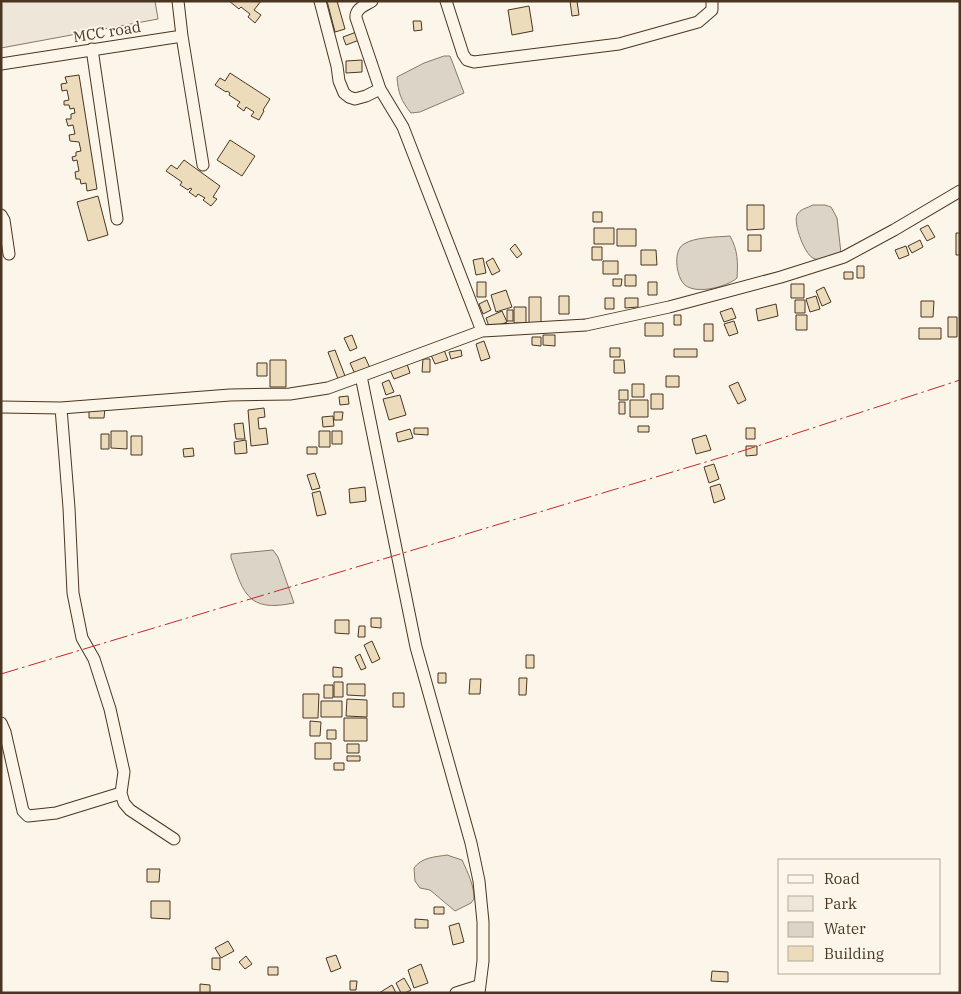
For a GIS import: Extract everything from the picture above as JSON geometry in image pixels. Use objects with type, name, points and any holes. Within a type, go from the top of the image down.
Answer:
[{"type":"street","points":[[178,1],[202,165]]},
{"type":"street","points":[[320,1],[337,66],[339,81],[344,93],[355,99],[380,89]]},
{"type":"street","points":[[372,1],[358,10],[356,18],[380,89],[403,127],[482,331]]},
{"type":"street","points":[[446,1],[463,54],[467,60],[474,62],[619,44],[698,22],[712,10],[712,1]]},
{"type":"street","name":"MCC road","points":[[1,64],[182,36]]},
{"type":"street","points":[[92,49],[117,218]]},
{"type":"street","points":[[1,407],[61,408],[230,395],[290,394],[328,388],[482,331],[586,325],[669,308],[781,277],[844,257],[894,230],[960,190]]},
{"type":"street","points":[[1,215],[4,220],[9,254]]},
{"type":"street","points":[[361,376],[416,647],[472,843],[479,881],[483,922],[483,960],[478,990],[456,993]]},
{"type":"street","points":[[61,408],[69,508],[73,593],[82,638],[94,659],[110,709],[124,772],[121,793],[124,803],[130,810],[174,840]]},
{"type":"street","points":[[1,723],[5,732],[23,811],[28,816],[56,813],[121,793]]},
{"type":"green space","points":[[1,1],[155,1],[158,19],[1,48]]},
{"type":"water","points":[[444,56],[450,56],[464,93],[420,112],[411,113],[401,96],[397,77],[424,63]]},
{"type":"water","points":[[813,205],[831,207],[837,218],[841,253],[818,260],[811,257],[807,252],[801,239],[796,219],[800,211]]},
{"type":"water","points":[[730,236],[735,246],[737,257],[737,278],[718,287],[702,290],[688,287],[683,283],[677,268],[677,257],[678,251],[684,244],[694,240]]},
{"type":"water","points":[[273,550],[278,557],[294,603],[269,605],[252,599],[242,586],[231,558],[231,554]]},
{"type":"water","points":[[447,855],[462,860],[474,894],[474,899],[471,903],[455,911],[430,890],[420,888],[415,881],[414,868],[417,864],[429,858]]},
{"type":"building","points":[[229,1],[261,1],[254,10],[261,15],[255,23],[248,17],[250,14],[241,7],[239,9]]},
{"type":"building","points":[[327,1],[337,1],[345,29],[335,32]]},
{"type":"building","points":[[570,1],[577,1],[579,15],[572,16]]},
{"type":"building","points":[[529,6],[533,31],[512,35],[508,10]]},
{"type":"building","points":[[413,21],[421,21],[422,30],[414,31]]},
{"type":"building","points":[[359,31],[362,39],[346,45],[343,37]]},
{"type":"building","points":[[362,60],[362,72],[346,73],[346,61]]},
{"type":"building","points":[[230,73],[270,99],[259,120],[251,116],[254,112],[246,107],[244,111],[237,106],[240,102],[229,95],[230,93],[215,85],[220,78],[225,81]]},
{"type":"building","points":[[79,75],[97,189],[87,191],[86,183],[81,184],[80,179],[76,179],[75,172],[79,171],[77,160],[73,161],[72,157],[76,156],[76,152],[81,151],[79,142],[70,141],[69,135],[75,134],[73,125],[68,126],[66,119],[71,119],[71,114],[75,113],[74,108],[70,109],[69,105],[64,105],[64,101],[69,100],[67,90],[62,91],[61,84],[67,83],[65,77]]},
{"type":"building","points":[[230,140],[255,156],[242,176],[217,160]]},
{"type":"building","points":[[184,160],[220,186],[213,197],[217,199],[211,206],[203,200],[205,198],[198,194],[196,197],[189,192],[192,189],[188,190],[180,185],[182,182],[166,171],[171,165],[177,169]]},
{"type":"building","points":[[98,196],[108,235],[88,241],[77,202]]},
{"type":"building","points":[[747,205],[764,205],[764,229],[747,230]]},
{"type":"building","points":[[593,212],[602,212],[602,222],[593,222]]},
{"type":"building","points":[[928,225],[935,237],[927,241],[920,229]]},
{"type":"building","points":[[594,228],[614,228],[614,244],[594,244]]},
{"type":"building","points":[[617,229],[636,229],[636,246],[617,246]]},
{"type":"building","points":[[956,233],[960,233],[960,255],[956,255]]},
{"type":"building","points":[[748,235],[761,235],[761,251],[748,251]]},
{"type":"building","points":[[920,240],[923,247],[912,253],[908,246]]},
{"type":"building","points":[[515,244],[522,254],[517,258],[510,249]]},
{"type":"building","points":[[906,246],[909,255],[899,259],[895,250]]},
{"type":"building","points":[[592,247],[602,247],[602,260],[592,260]]},
{"type":"building","points":[[641,250],[656,250],[657,265],[641,265]]},
{"type":"building","points":[[483,258],[486,273],[476,275],[473,260]]},
{"type":"building","points":[[493,258],[500,271],[492,275],[486,262]]},
{"type":"building","points":[[603,261],[618,261],[618,274],[603,274]]},
{"type":"building","points":[[857,266],[864,266],[864,278],[857,278]]},
{"type":"building","points":[[844,272],[853,272],[853,279],[844,279]]},
{"type":"building","points":[[625,275],[636,275],[636,286],[625,286]]},
{"type":"building","points":[[613,279],[622,279],[621,286],[613,286]]},
{"type":"building","points":[[477,282],[486,282],[486,297],[477,297]]},
{"type":"building","points":[[648,282],[657,282],[657,295],[648,295]]},
{"type":"building","points":[[791,284],[804,284],[804,298],[791,298]]},
{"type":"building","points":[[824,287],[831,302],[822,306],[816,291]]},
{"type":"building","points":[[506,290],[512,307],[496,312],[491,295]]},
{"type":"building","points":[[559,296],[569,296],[569,314],[559,314]]},
{"type":"building","points":[[816,296],[820,309],[810,312],[806,299]]},
{"type":"building","points":[[529,297],[541,297],[541,323],[529,323]]},
{"type":"building","points":[[605,298],[614,298],[614,309],[605,309]]},
{"type":"building","points":[[625,298],[638,298],[638,307],[625,308]]},
{"type":"building","points":[[487,300],[491,310],[483,314],[479,304]]},
{"type":"building","points":[[795,300],[805,300],[805,313],[795,313]]},
{"type":"building","points":[[921,301],[934,301],[933,317],[921,317]]},
{"type":"building","points":[[776,304],[778,316],[758,321],[756,309]]},
{"type":"building","points":[[514,307],[526,307],[526,323],[514,323]]},
{"type":"building","points":[[732,308],[736,318],[724,322],[720,312]]},
{"type":"building","points":[[507,310],[513,310],[513,321],[507,321]]},
{"type":"building","points":[[502,311],[507,322],[490,329],[486,318]]},
{"type":"building","points":[[674,315],[681,315],[681,325],[674,325]]},
{"type":"building","points":[[796,315],[807,315],[807,330],[796,330]]},
{"type":"building","points":[[948,317],[957,317],[957,337],[948,337]]},
{"type":"building","points":[[734,321],[738,333],[729,336],[724,324]]},
{"type":"building","points":[[645,323],[663,323],[663,336],[645,336]]},
{"type":"building","points":[[704,324],[713,324],[713,341],[704,341]]},
{"type":"building","points":[[919,328],[941,328],[941,339],[919,339]]},
{"type":"building","points":[[352,335],[357,348],[350,351],[344,338]]},
{"type":"building","points":[[543,335],[555,335],[555,346],[543,345]]},
{"type":"building","points":[[532,337],[541,337],[541,346],[532,345]]},
{"type":"building","points":[[484,341],[490,358],[481,361],[476,344]]},
{"type":"building","points":[[610,348],[620,348],[620,357],[610,357]]},
{"type":"building","points":[[674,349],[697,349],[697,357],[674,357]]},
{"type":"building","points":[[335,350],[345,376],[338,379],[328,352]]},
{"type":"building","points":[[444,350],[448,360],[435,364],[431,355]]},
{"type":"building","points":[[461,350],[462,356],[451,359],[449,352]]},
{"type":"building","points":[[365,357],[370,368],[355,374],[350,363]]},
{"type":"building","points":[[423,359],[430,359],[430,372],[422,372]]},
{"type":"building","points":[[270,360],[286,360],[286,387],[270,387]]},
{"type":"building","points":[[614,360],[624,360],[625,373],[614,373]]},
{"type":"building","points":[[257,363],[267,363],[267,376],[257,376]]},
{"type":"building","points":[[407,364],[410,373],[394,379],[390,370]]},
{"type":"building","points":[[666,376],[679,376],[679,387],[666,387]]},
{"type":"building","points":[[389,380],[394,392],[386,395],[382,383]]},
{"type":"building","points":[[738,382],[746,400],[738,404],[729,386]]},
{"type":"building","points":[[632,384],[644,384],[644,397],[632,397]]},
{"type":"building","points":[[619,390],[628,390],[628,400],[619,400]]},
{"type":"building","points":[[651,394],[663,394],[663,409],[651,409]]},
{"type":"building","points":[[400,395],[406,415],[389,420],[383,399]]},
{"type":"building","points":[[348,396],[349,404],[340,405],[339,397]]},
{"type":"building","points":[[630,400],[648,400],[648,417],[630,417]]},
{"type":"building","points":[[619,402],[625,402],[625,414],[619,414]]},
{"type":"building","points":[[89,408],[105,408],[104,418],[89,418]]},
{"type":"building","points":[[264,408],[265,417],[258,418],[259,429],[266,428],[268,444],[251,446],[248,410]]},
{"type":"building","points":[[334,412],[343,412],[342,420],[334,420]]},
{"type":"building","points":[[333,416],[334,426],[323,427],[322,417]]},
{"type":"building","points":[[243,423],[245,439],[236,439],[234,424]]},
{"type":"building","points":[[638,426],[649,426],[649,432],[638,432]]},
{"type":"building","points":[[414,428],[428,428],[428,435],[414,434]]},
{"type":"building","points":[[746,428],[755,428],[755,439],[746,439]]},
{"type":"building","points":[[410,429],[413,438],[398,442],[396,433]]},
{"type":"building","points":[[111,431],[127,431],[127,449],[111,448]]},
{"type":"building","points":[[319,431],[330,431],[330,447],[319,447]]},
{"type":"building","points":[[332,431],[342,431],[342,444],[332,444]]},
{"type":"building","points":[[101,434],[109,434],[109,449],[101,449]]},
{"type":"building","points":[[706,435],[711,450],[696,454],[692,439]]},
{"type":"building","points":[[131,436],[142,436],[142,455],[131,455]]},
{"type":"building","points":[[246,440],[247,453],[235,454],[234,442]]},
{"type":"building","points":[[746,446],[757,446],[757,455],[746,456]]},
{"type":"building","points":[[307,447],[317,447],[317,454],[307,454]]},
{"type":"building","points":[[193,448],[194,456],[184,457],[183,449]]},
{"type":"building","points":[[714,464],[719,479],[709,483],[704,467]]},
{"type":"building","points":[[315,473],[320,488],[312,490],[307,475]]},
{"type":"building","points":[[720,484],[725,499],[714,503],[710,487]]},
{"type":"building","points":[[365,487],[366,501],[350,503],[349,489]]},
{"type":"building","points":[[320,491],[326,514],[317,516],[312,493]]},
{"type":"building","points":[[371,618],[381,618],[381,628],[371,627]]},
{"type":"building","points":[[335,620],[349,620],[349,634],[335,633]]},
{"type":"building","points":[[359,626],[365,626],[365,637],[358,637]]},
{"type":"building","points":[[372,641],[380,659],[372,663],[364,645]]},
{"type":"building","points":[[360,654],[366,668],[361,670],[355,657]]},
{"type":"building","points":[[526,655],[534,655],[534,668],[526,668]]},
{"type":"building","points":[[333,667],[342,668],[342,677],[333,677]]},
{"type":"building","points":[[438,673],[446,673],[446,683],[438,683]]},
{"type":"building","points":[[519,678],[527,678],[526,695],[519,695]]},
{"type":"building","points":[[470,679],[481,679],[480,694],[469,694]]},
{"type":"building","points":[[334,682],[343,682],[343,697],[334,697]]},
{"type":"building","points":[[347,684],[365,684],[365,696],[347,695]]},
{"type":"building","points":[[324,685],[333,685],[333,698],[324,698]]},
{"type":"building","points":[[393,693],[404,693],[404,707],[393,707]]},
{"type":"building","points":[[303,694],[319,694],[318,718],[303,718]]},
{"type":"building","points":[[347,699],[367,700],[367,717],[346,716]]},
{"type":"building","points":[[321,701],[342,701],[342,717],[321,717]]},
{"type":"building","points":[[344,718],[367,718],[367,741],[344,741]]},
{"type":"building","points":[[310,721],[321,722],[320,736],[310,736]]},
{"type":"building","points":[[327,730],[336,730],[336,739],[327,739]]},
{"type":"building","points":[[315,743],[331,743],[331,759],[315,759]]},
{"type":"building","points":[[347,744],[359,744],[359,753],[347,753]]},
{"type":"building","points":[[347,756],[360,756],[360,761],[347,761]]},
{"type":"building","points":[[334,763],[344,763],[344,770],[334,770]]},
{"type":"building","points":[[147,869],[160,869],[159,882],[147,882]]},
{"type":"building","points":[[151,901],[170,901],[170,919],[151,918]]},
{"type":"building","points":[[434,907],[444,907],[444,914],[434,914]]},
{"type":"building","points":[[415,919],[428,920],[428,928],[415,928]]},
{"type":"building","points":[[459,923],[464,942],[453,945],[449,926]]},
{"type":"building","points":[[228,941],[234,951],[221,958],[215,948]]},
{"type":"building","points":[[336,955],[341,968],[331,972],[326,958]]},
{"type":"building","points":[[246,956],[252,964],[245,969],[239,962]]},
{"type":"building","points":[[212,958],[220,958],[220,970],[212,969]]},
{"type":"building","points":[[421,964],[428,983],[414,988],[408,970]]},
{"type":"building","points":[[268,967],[278,967],[278,975],[268,975]]},
{"type":"building","points":[[712,971],[728,972],[728,982],[711,981]]},
{"type":"building","points":[[404,978],[411,990],[401,993],[396,983]]},
{"type":"building","points":[[350,981],[357,981],[356,990],[350,990]]},
{"type":"building","points":[[200,984],[210,985],[210,993],[200,993]]},
{"type":"building","points":[[392,985],[396,993],[379,993]]},
{"type":"power","points":[[1,674],[739,452],[960,380]]}]
